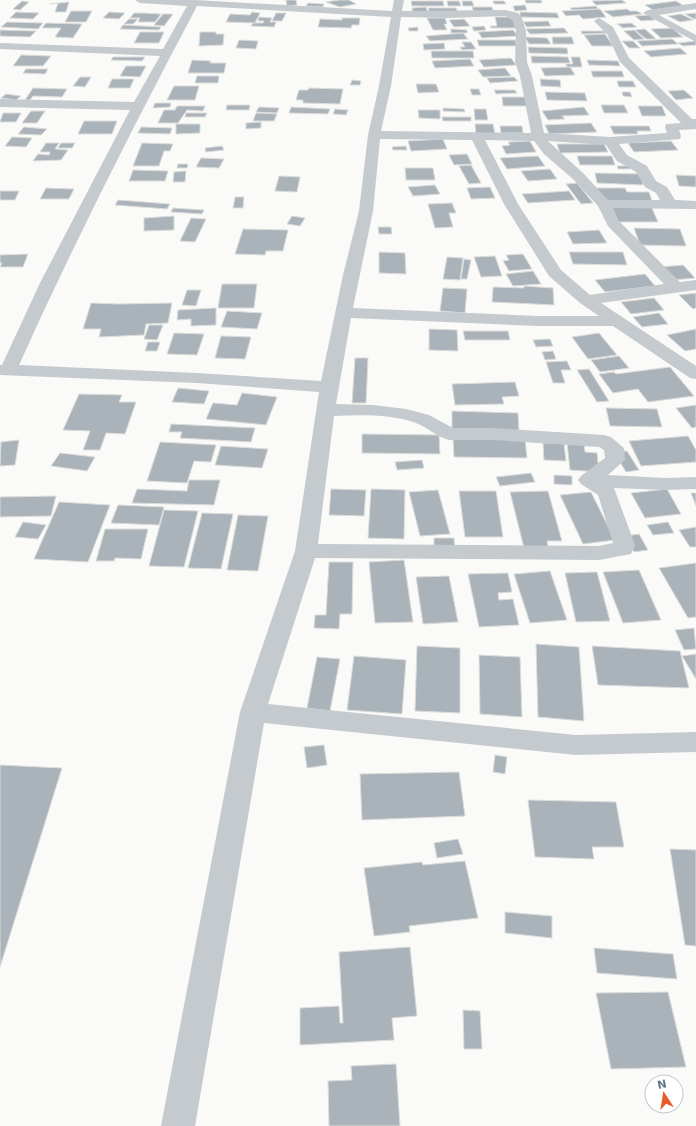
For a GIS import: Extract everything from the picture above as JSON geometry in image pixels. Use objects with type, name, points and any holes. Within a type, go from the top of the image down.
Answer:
[{"type":"street","points":[[140,0],[194,3],[397,7],[505,13],[514,15],[517,18],[521,31],[520,62],[526,76],[538,138],[549,151],[579,177],[604,204],[613,223],[676,288]]},
{"type":"street","points":[[678,0],[693,7]]},
{"type":"street","points":[[194,3],[138,106],[4,370],[197,378],[329,387]]},
{"type":"street","points":[[178,1126],[253,712],[306,551],[329,387],[343,313],[366,211],[374,135],[385,86],[397,7]]},
{"type":"street","points":[[693,7],[648,13],[696,38]]},
{"type":"street","points":[[374,135],[610,140],[675,136],[671,126],[691,126],[693,123],[624,60],[617,48],[611,30],[599,21]]},
{"type":"street","points":[[0,46],[168,53]]},
{"type":"street","points":[[0,103],[138,106]]},
{"type":"street","points":[[476,136],[511,204],[555,273],[586,300],[696,374]]},
{"type":"street","points":[[610,140],[622,158],[642,169],[650,184],[662,190],[670,205]]},
{"type":"street","points":[[604,204],[696,205]]},
{"type":"street","points":[[586,300],[696,285]]},
{"type":"street","points":[[343,313],[537,321],[617,321]]},
{"type":"street","points":[[326,410],[369,410],[427,419],[440,426],[449,434],[493,434],[604,441],[614,448],[615,460],[588,480]]},
{"type":"street","points":[[588,480],[666,484],[696,483]]},
{"type":"street","points":[[306,551],[599,553],[622,549],[624,545],[622,534],[607,492],[588,480]]},
{"type":"street","points":[[253,712],[576,745],[696,742]]},
{"type":"building","points":[[286,0],[296,0],[297,5],[287,6]]},
{"type":"building","points":[[349,0],[356,4],[340,7],[326,2]]},
{"type":"building","points":[[525,0],[541,0],[542,3],[526,3]]},
{"type":"building","points":[[622,0],[626,3],[596,5],[592,1]]},
{"type":"building","points":[[22,1],[29,2],[20,10],[13,9]]},
{"type":"building","points":[[411,1],[443,1],[444,6],[412,6]]},
{"type":"building","points":[[447,1],[459,1],[461,6],[448,6]]},
{"type":"building","points":[[462,1],[472,1],[474,6],[463,6]]},
{"type":"building","points":[[493,1],[504,1],[506,4],[494,4]]},
{"type":"building","points":[[676,1],[684,6],[653,10],[645,5]]},
{"type":"building","points":[[69,2],[66,12],[55,12],[58,3]]},
{"type":"building","points":[[308,3],[324,4],[323,7],[306,6]]},
{"type":"building","points":[[525,5],[527,10],[515,11],[513,6]]},
{"type":"building","points":[[596,6],[598,9],[572,10],[570,8]]},
{"type":"building","points":[[426,7],[428,13],[413,13],[412,8]]},
{"type":"building","points":[[472,7],[492,7],[493,11],[474,12]]},
{"type":"building","points":[[428,8],[456,8],[458,13],[430,13]]},
{"type":"building","points":[[600,9],[606,17],[583,19],[579,15],[566,16],[562,11]]},
{"type":"building","points":[[627,9],[630,11],[637,11],[642,14],[613,17],[604,11]]},
{"type":"building","points":[[71,11],[92,11],[86,22],[65,22]]},
{"type":"building","points":[[16,12],[39,13],[33,19],[10,18]]},
{"type":"building","points":[[109,12],[125,13],[119,19],[103,18]]},
{"type":"building","points":[[252,12],[260,13],[255,23],[226,22],[230,14],[250,15]]},
{"type":"building","points":[[520,12],[557,13],[559,18],[520,17]]},
{"type":"building","points":[[134,13],[161,14],[155,22],[138,22],[140,18],[130,18]]},
{"type":"building","points":[[276,13],[286,13],[282,21],[272,21]]},
{"type":"building","points":[[696,13],[696,19],[685,14]]},
{"type":"building","points":[[163,14],[173,14],[164,26],[154,25]]},
{"type":"building","points":[[681,14],[693,20],[680,22],[668,16]]},
{"type":"building","points":[[649,15],[655,20],[641,21],[635,16]]},
{"type":"building","points":[[259,17],[272,18],[270,22],[276,22],[274,27],[251,26],[253,23],[263,23],[264,21],[258,21]]},
{"type":"building","points":[[495,17],[510,17],[511,19],[515,19],[517,28],[491,28],[490,26],[497,26]]},
{"type":"building","points":[[342,18],[360,18],[359,25],[352,25],[351,28],[318,27],[320,19],[342,20]]},
{"type":"building","points":[[427,18],[445,18],[447,24],[444,24],[447,30],[433,30]]},
{"type":"building","points":[[129,19],[138,19],[133,24],[124,24]]},
{"type":"building","points":[[464,19],[470,26],[454,27],[449,20]]},
{"type":"building","points":[[548,21],[551,26],[527,27],[523,22]]},
{"type":"building","points":[[7,22],[43,23],[38,29],[1,27]]},
{"type":"building","points":[[46,23],[82,24],[73,38],[55,37],[61,28],[42,28]]},
{"type":"building","points":[[631,23],[637,27],[623,28],[617,24]]},
{"type":"building","points":[[123,25],[161,27],[159,30],[120,29]]},
{"type":"building","points":[[484,26],[486,30],[474,31],[472,27]]},
{"type":"building","points":[[418,27],[418,31],[409,31],[408,28]]},
{"type":"building","points":[[564,28],[568,33],[530,34],[526,29]]},
{"type":"building","points":[[672,28],[683,37],[661,38],[651,29]]},
{"type":"building","points":[[451,29],[467,30],[467,33],[451,33]]},
{"type":"building","points":[[645,29],[656,39],[646,39],[635,30]]},
{"type":"building","points":[[0,30],[36,31],[30,37],[0,36]]},
{"type":"building","points":[[513,30],[518,36],[482,38],[478,32]]},
{"type":"building","points":[[634,30],[644,39],[634,40],[624,31]]},
{"type":"building","points":[[581,31],[606,31],[607,33],[582,34]]},
{"type":"building","points":[[140,32],[164,32],[159,43],[134,43]]},
{"type":"building","points":[[200,32],[216,32],[216,34],[224,34],[223,45],[199,46]]},
{"type":"building","points":[[463,33],[468,39],[430,41],[426,36]]},
{"type":"building","points":[[605,34],[613,46],[592,46],[584,35]]},
{"type":"building","points":[[525,37],[547,38],[551,44],[529,44]]},
{"type":"building","points":[[552,37],[572,37],[574,44],[553,44]]},
{"type":"building","points":[[672,39],[678,44],[642,46],[637,41]]},
{"type":"building","points":[[239,40],[258,41],[256,49],[236,48]]},
{"type":"building","points":[[477,40],[515,40],[517,46],[479,46]]},
{"type":"building","points":[[622,41],[633,41],[640,48],[629,48]]},
{"type":"building","points":[[696,41],[696,45],[683,46],[678,43]]},
{"type":"building","points":[[462,42],[471,42],[476,49],[462,50],[460,47],[465,47]]},
{"type":"building","points":[[444,43],[445,49],[424,50],[423,44]]},
{"type":"building","points":[[528,47],[567,48],[568,54],[529,53]]},
{"type":"building","points":[[680,48],[687,54],[651,57],[644,51]]},
{"type":"building","points":[[431,51],[473,51],[474,58],[432,58]]},
{"type":"building","points":[[21,55],[51,56],[43,66],[13,66]]},
{"type":"building","points":[[531,56],[568,57],[570,63],[532,63]]},
{"type":"building","points":[[113,57],[145,57],[142,61],[111,60]]},
{"type":"building","points":[[571,57],[580,57],[582,67],[567,67],[566,64],[573,64]]},
{"type":"building","points":[[511,58],[516,65],[484,67],[479,60]]},
{"type":"building","points":[[470,59],[474,66],[435,68],[432,61]]},
{"type":"building","points":[[192,60],[211,61],[210,63],[226,63],[224,73],[188,73]]},
{"type":"building","points":[[587,60],[618,61],[620,66],[589,65]]},
{"type":"building","points":[[126,66],[146,66],[140,77],[120,76]]},
{"type":"building","points":[[570,67],[575,75],[545,76],[541,68]]},
{"type":"building","points":[[505,68],[511,76],[483,77],[478,70]]},
{"type":"building","points":[[26,69],[48,69],[45,74],[23,73]]},
{"type":"building","points":[[591,71],[622,71],[624,77],[593,77]]},
{"type":"building","points":[[197,76],[219,76],[218,83],[195,83]]},
{"type":"building","points":[[80,77],[91,77],[85,87],[73,86]]},
{"type":"building","points":[[514,77],[518,81],[490,83],[487,78]]},
{"type":"building","points":[[112,79],[134,79],[130,88],[108,88]]},
{"type":"building","points":[[540,79],[560,80],[561,87],[541,86]]},
{"type":"building","points":[[352,80],[361,81],[360,85],[350,85]]},
{"type":"building","points":[[617,81],[633,81],[636,87],[619,87]]},
{"type":"building","points":[[416,84],[436,84],[439,92],[418,93]]},
{"type":"building","points":[[174,86],[199,86],[195,100],[167,100]]},
{"type":"building","points":[[33,88],[67,89],[62,97],[33,96],[30,100],[25,100]]},
{"type":"building","points":[[309,88],[343,89],[340,104],[303,103],[303,100],[296,100],[299,90],[308,90]]},
{"type":"building","points":[[470,89],[479,89],[481,95],[472,95]]},
{"type":"building","points":[[494,90],[515,90],[517,93],[496,94]]},
{"type":"building","points":[[684,90],[693,98],[676,100],[668,91]]},
{"type":"building","points":[[545,92],[585,93],[587,101],[547,100]]},
{"type":"building","points":[[622,92],[630,92],[632,97],[623,96]]},
{"type":"building","points":[[6,94],[21,96],[16,100],[1,98]]},
{"type":"building","points":[[502,97],[526,97],[527,106],[503,106]]},
{"type":"building","points":[[155,103],[171,103],[170,107],[153,108]]},
{"type":"building","points":[[227,105],[250,105],[249,110],[226,110]]},
{"type":"building","points":[[601,105],[624,105],[628,113],[604,113]]},
{"type":"building","points":[[177,106],[205,106],[203,111],[187,110],[178,123],[158,123],[164,110],[175,110]]},
{"type":"building","points":[[638,106],[662,106],[666,116],[642,116]]},
{"type":"building","points":[[259,107],[279,108],[277,113],[256,112]]},
{"type":"building","points":[[291,107],[330,109],[328,114],[289,113]]},
{"type":"building","points":[[584,107],[589,115],[562,116],[565,119],[548,120],[542,111]]},
{"type":"building","points":[[443,108],[464,109],[465,112],[443,111]]},
{"type":"building","points":[[335,109],[348,110],[346,115],[333,114]]},
{"type":"building","points":[[474,109],[486,109],[488,120],[475,120]]},
{"type":"building","points":[[418,110],[440,110],[440,119],[419,118]]},
{"type":"building","points":[[31,111],[45,111],[37,123],[22,123]]},
{"type":"building","points":[[3,113],[21,113],[16,122],[0,122]]},
{"type":"building","points":[[186,113],[207,113],[205,117],[185,117]]},
{"type":"building","points":[[256,113],[277,114],[274,121],[253,121]]},
{"type":"building","points":[[442,117],[471,117],[471,121],[443,121]]},
{"type":"building","points":[[84,121],[117,121],[112,134],[78,134]]},
{"type":"building","points":[[261,122],[261,128],[246,129],[246,123]]},
{"type":"building","points":[[591,123],[597,132],[549,134],[545,125]]},
{"type":"building","points":[[176,124],[200,124],[200,133],[176,134]]},
{"type":"building","points":[[475,124],[493,124],[495,134],[476,134]]},
{"type":"building","points":[[500,126],[522,126],[523,133],[501,133]]},
{"type":"building","points":[[610,126],[649,126],[651,131],[637,131],[638,134],[614,134]]},
{"type":"building","points":[[24,127],[47,129],[41,135],[18,134]]},
{"type":"building","points":[[141,127],[172,128],[170,134],[138,133]]},
{"type":"building","points":[[12,137],[32,138],[26,147],[5,146]]},
{"type":"building","points":[[443,139],[447,149],[411,151],[408,141]]},
{"type":"building","points":[[530,141],[536,152],[506,154],[502,146],[510,145],[508,142]]},
{"type":"building","points":[[671,141],[678,150],[634,152],[628,143]]},
{"type":"building","points":[[46,143],[59,143],[55,149],[68,150],[61,160],[33,161],[38,154],[49,155],[50,152],[40,152]]},
{"type":"building","points":[[61,143],[75,143],[72,148],[58,148]]},
{"type":"building","points":[[142,143],[173,144],[170,151],[164,151],[159,166],[133,166]]},
{"type":"building","points":[[557,144],[604,144],[608,152],[560,153]]},
{"type":"building","points":[[222,146],[224,150],[206,152],[205,148]]},
{"type":"building","points":[[406,146],[407,150],[393,150],[392,147]]},
{"type":"building","points":[[467,154],[472,164],[454,165],[449,155]]},
{"type":"building","points":[[538,156],[545,166],[507,169],[500,158]]},
{"type":"building","points":[[577,156],[612,156],[615,165],[580,165]]},
{"type":"building","points":[[201,158],[224,159],[219,168],[196,167]]},
{"type":"building","points":[[178,164],[188,164],[187,168],[177,168]]},
{"type":"building","points":[[471,165],[481,183],[469,184],[459,166]]},
{"type":"building","points":[[617,166],[629,166],[630,169],[618,169]]},
{"type":"building","points":[[405,168],[433,168],[435,180],[406,180]]},
{"type":"building","points":[[550,169],[557,179],[528,181],[521,171]]},
{"type":"building","points":[[133,170],[168,171],[165,181],[129,181]]},
{"type":"building","points":[[186,171],[185,182],[173,182],[174,172]]},
{"type":"building","points":[[595,173],[641,174],[643,185],[597,183]]},
{"type":"building","points":[[676,175],[696,176],[696,187],[679,186]]},
{"type":"building","points":[[279,176],[300,177],[297,192],[275,191]]},
{"type":"building","points":[[577,183],[593,203],[581,204],[566,184]]},
{"type":"building","points":[[435,185],[440,194],[413,196],[408,187]]},
{"type":"building","points":[[490,187],[495,198],[471,199],[467,188]]},
{"type":"building","points":[[46,188],[74,189],[69,199],[40,199]]},
{"type":"building","points":[[595,188],[625,188],[627,192],[649,192],[652,201],[600,201]]},
{"type":"building","points":[[0,191],[19,191],[15,200],[0,200]]},
{"type":"building","points":[[569,191],[575,200],[528,203],[522,194]]},
{"type":"building","points":[[235,197],[244,197],[243,208],[233,208]]},
{"type":"building","points":[[118,200],[170,204],[167,209],[115,205]]},
{"type":"building","points":[[452,203],[456,213],[449,213],[453,227],[435,228],[428,204]]},
{"type":"building","points":[[607,206],[651,206],[658,222],[612,222]]},
{"type":"building","points":[[173,208],[204,210],[202,214],[171,212]]},
{"type":"building","points":[[174,216],[174,230],[144,231],[144,218]]},
{"type":"building","points":[[292,216],[305,218],[300,226],[287,224]]},
{"type":"building","points":[[191,218],[206,219],[195,242],[180,241]]},
{"type":"building","points":[[378,227],[391,227],[392,234],[379,234]]},
{"type":"building","points":[[634,228],[680,229],[686,246],[640,245]]},
{"type":"building","points":[[243,229],[288,230],[283,251],[266,251],[265,255],[235,254]]},
{"type":"building","points":[[599,230],[607,243],[573,244],[567,232]]},
{"type":"building","points":[[379,252],[405,253],[406,274],[379,273]]},
{"type":"building","points":[[569,252],[623,252],[627,265],[573,264]]},
{"type":"building","points":[[28,254],[23,267],[0,267],[2,263],[0,263],[0,255]]},
{"type":"building","points":[[523,254],[532,269],[509,271],[503,261],[509,260],[506,255]]},
{"type":"building","points":[[495,256],[502,276],[481,277],[474,257]]},
{"type":"building","points":[[447,257],[463,258],[460,280],[443,279]]},
{"type":"building","points":[[464,259],[471,260],[467,279],[461,279]]},
{"type":"building","points":[[683,265],[695,278],[673,280],[661,267]]},
{"type":"building","points":[[533,271],[541,284],[513,286],[506,274]]},
{"type":"building","points":[[645,274],[655,286],[605,292],[595,280]]},
{"type":"building","points":[[222,284],[257,284],[254,308],[218,308]]},
{"type":"building","points":[[524,286],[553,288],[554,305],[492,302],[493,287],[524,288]]},
{"type":"building","points":[[443,288],[467,289],[465,313],[440,311]]},
{"type":"building","points":[[187,290],[201,290],[196,306],[182,305]]},
{"type":"building","points":[[696,293],[696,308],[693,309],[679,295]]},
{"type":"building","points":[[654,298],[664,310],[631,314],[621,302]]},
{"type":"building","points":[[91,303],[172,303],[168,323],[146,324],[144,335],[99,337],[101,329],[83,329]]},
{"type":"building","points":[[216,308],[216,325],[191,326],[191,319],[177,320],[178,310]]},
{"type":"building","points":[[227,311],[262,313],[257,329],[221,327]]},
{"type":"building","points":[[659,313],[668,324],[642,327],[633,317]]},
{"type":"building","points":[[149,325],[163,325],[157,340],[144,339]]},
{"type":"building","points":[[429,329],[457,330],[458,351],[429,350]]},
{"type":"building","points":[[696,329],[696,349],[685,351],[667,335]]},
{"type":"building","points":[[463,331],[508,331],[510,340],[465,340]]},
{"type":"building","points":[[174,333],[204,334],[197,355],[167,354]]},
{"type":"building","points":[[599,333],[617,355],[588,359],[572,337]]},
{"type":"building","points":[[221,336],[251,337],[245,359],[215,358]]},
{"type":"building","points":[[550,339],[553,346],[536,347],[533,340]]},
{"type":"building","points":[[148,342],[160,342],[157,351],[145,351]]},
{"type":"building","points":[[553,351],[556,359],[545,360],[542,352]]},
{"type":"building","points":[[619,356],[629,368],[600,372],[591,360]]},
{"type":"building","points":[[355,358],[368,358],[366,403],[352,403]]},
{"type":"building","points":[[567,361],[571,370],[561,370],[565,383],[553,383],[546,362]]},
{"type":"building","points":[[670,367],[694,396],[648,402],[638,389],[613,393],[599,374],[614,372],[616,374]]},
{"type":"building","points":[[589,369],[609,401],[597,402],[577,370]]},
{"type":"building","points":[[515,382],[519,396],[502,397],[504,404],[455,405],[452,384]]},
{"type":"building","points":[[178,388],[209,391],[204,404],[172,402]]},
{"type":"building","points":[[242,393],[277,397],[266,425],[206,419],[213,403],[237,405]]},
{"type":"building","points":[[79,394],[122,395],[119,402],[136,402],[125,434],[106,433],[100,450],[83,450],[90,431],[63,430]]},
{"type":"building","points":[[696,405],[696,427],[692,428],[676,408]]},
{"type":"building","points":[[606,408],[657,409],[662,427],[610,426]]},
{"type":"building","points":[[452,411],[518,413],[519,432],[452,429]]},
{"type":"building","points":[[171,424],[255,428],[251,442],[180,438],[182,432],[169,432]]},
{"type":"building","points":[[362,434],[439,435],[440,454],[362,453]]},
{"type":"building","points":[[688,436],[696,450],[696,462],[641,466],[629,441]]},
{"type":"building","points":[[453,438],[525,439],[527,458],[454,457]]},
{"type":"building","points":[[19,440],[15,465],[0,466],[1,442]]},
{"type":"building","points":[[160,442],[216,445],[211,462],[194,461],[187,483],[147,481]]},
{"type":"building","points":[[543,443],[564,443],[566,461],[544,460]]},
{"type":"building","points":[[567,443],[584,444],[585,452],[597,453],[599,472],[570,470]]},
{"type":"building","points":[[221,446],[268,449],[262,468],[215,465]]},
{"type":"building","points":[[627,451],[639,470],[626,472],[614,452]]},
{"type":"building","points":[[60,453],[95,457],[87,471],[51,466]]},
{"type":"building","points":[[422,460],[424,468],[397,470],[395,462]]},
{"type":"building","points":[[531,473],[535,482],[500,486],[496,477]]},
{"type":"building","points":[[554,475],[572,476],[572,485],[554,484]]},
{"type":"building","points":[[189,480],[220,480],[214,505],[132,503],[137,489],[187,491]]},
{"type":"building","points":[[331,489],[366,490],[364,516],[329,515]]},
{"type":"building","points":[[371,489],[405,490],[404,539],[368,538]]},
{"type":"building","points":[[667,489],[681,514],[645,518],[631,493]]},
{"type":"building","points":[[438,490],[450,534],[420,536],[409,492]]},
{"type":"building","points":[[459,491],[496,491],[503,537],[465,537]]},
{"type":"building","points":[[548,491],[562,541],[547,541],[549,551],[525,552],[510,492]]},
{"type":"building","points":[[591,492],[615,540],[583,544],[560,495]]},
{"type":"building","points":[[691,493],[696,493],[696,506]]},
{"type":"building","points":[[56,496],[51,516],[0,517],[0,497]]},
{"type":"building","points":[[59,502],[110,505],[88,562],[34,559]]},
{"type":"building","points":[[118,505],[164,507],[159,525],[111,523]]},
{"type":"building","points":[[164,510],[198,511],[184,567],[149,566]]},
{"type":"building","points":[[202,513],[233,514],[221,569],[188,568]]},
{"type":"building","points":[[238,515],[268,516],[258,571],[227,570]]},
{"type":"building","points":[[23,522],[46,525],[38,539],[15,537]]},
{"type":"building","points":[[668,522],[674,533],[653,535],[647,525]]},
{"type":"building","points":[[696,527],[696,547],[690,547],[679,530]]},
{"type":"building","points":[[105,529],[148,529],[141,559],[115,558],[114,561],[96,561]]},
{"type":"building","points":[[639,534],[648,550],[634,552],[626,536]]},
{"type":"building","points":[[434,538],[454,538],[455,552],[434,551]]},
{"type":"building","points":[[404,560],[413,622],[375,623],[369,562]]},
{"type":"building","points":[[329,562],[353,562],[352,614],[340,614],[339,629],[314,628],[315,615],[326,615]]},
{"type":"building","points":[[696,563],[696,617],[688,618],[659,568]]},
{"type":"building","points":[[639,570],[661,620],[623,623],[603,572]]},
{"type":"building","points":[[550,571],[567,620],[530,623],[514,574]]},
{"type":"building","points":[[597,572],[610,621],[576,622],[565,573]]},
{"type":"building","points":[[508,573],[512,592],[498,593],[499,600],[513,599],[519,625],[479,627],[468,574]]},
{"type":"building","points":[[449,576],[458,622],[423,624],[416,577]]},
{"type":"building","points":[[694,628],[696,649],[684,650],[675,630]]},
{"type":"building","points":[[536,644],[579,647],[584,721],[538,717]]},
{"type":"building","points":[[417,646],[460,648],[460,713],[415,711]]},
{"type":"building","points":[[592,646],[680,651],[689,688],[598,685]]},
{"type":"building","points":[[696,654],[696,679],[682,656]]},
{"type":"building","points":[[479,655],[520,657],[522,717],[480,714]]},
{"type":"building","points":[[354,656],[406,660],[402,714],[347,710]]},
{"type":"building","points":[[317,657],[340,659],[330,711],[307,708]]},
{"type":"building","points":[[324,745],[327,765],[307,768],[304,747]]},
{"type":"building","points":[[495,755],[507,757],[505,774],[493,772]]},
{"type":"building","points":[[0,765],[62,768],[0,967]]},
{"type":"building","points":[[459,772],[465,816],[362,820],[360,774]]},
{"type":"building","points":[[528,800],[616,802],[624,847],[592,847],[594,859],[535,857]]},
{"type":"building","points":[[458,839],[463,854],[437,858],[434,843]]},
{"type":"building","points":[[670,849],[696,850],[696,946],[685,945]]},
{"type":"building","points":[[465,861],[478,918],[409,926],[410,932],[374,936],[364,868],[422,862],[423,865]]},
{"type":"building","points":[[505,912],[552,916],[552,938],[505,933]]},
{"type":"building","points":[[410,947],[417,1016],[392,1018],[394,1040],[300,1045],[300,1008],[339,1006],[340,1023],[343,1023],[339,952]]},
{"type":"building","points":[[594,948],[673,954],[677,979],[597,973]]},
{"type":"building","points":[[668,992],[686,1067],[611,1069],[596,993]]},
{"type":"building","points":[[463,1010],[480,1011],[482,1049],[464,1049]]},
{"type":"building","points":[[396,1064],[400,1126],[329,1126],[328,1081],[352,1080],[351,1066]]}]
